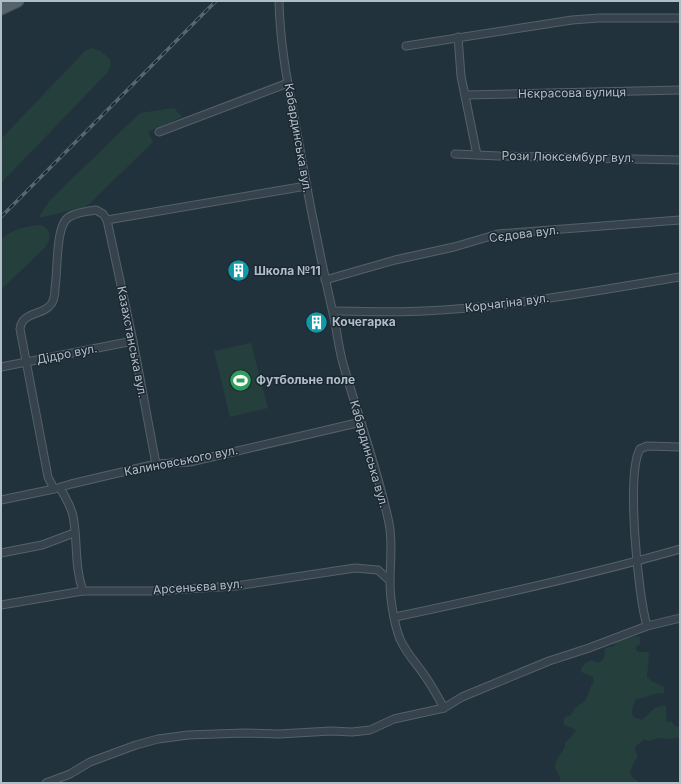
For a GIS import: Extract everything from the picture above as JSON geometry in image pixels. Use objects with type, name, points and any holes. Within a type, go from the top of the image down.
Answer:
[{"type":"main road","points":[[1,9],[15,3]]},
{"type":"street","name":"Кабардинська вул.","points":[[279,1],[280,25],[288,83],[306,186],[325,280],[344,366],[389,524],[392,566],[390,582],[400,640],[427,678],[444,708]]},
{"type":"street","points":[[406,46],[572,20],[599,18],[680,18]]},
{"type":"street","points":[[458,37],[461,76],[477,154]]},
{"type":"street","points":[[159,132],[288,83]]},
{"type":"street","name":"Нєкрасова вулиця","points":[[464,94],[680,90]]},
{"type":"street","name":"Рози Люксембург вул.","points":[[456,154],[680,160]]},
{"type":"street","points":[[83,591],[76,562],[73,516],[68,501],[48,477],[20,329],[21,323],[25,318],[48,308],[53,302],[57,279],[59,237],[64,221],[69,217],[96,210],[103,214],[107,220],[306,186]]},
{"type":"street","name":"Казахстанська вул.","points":[[107,220],[133,341],[156,464]]},
{"type":"street","name":"Сєдова вул.","points":[[325,280],[395,260],[454,247],[498,234],[680,220]]},
{"type":"street","name":"Корчагіна вул.","points":[[333,311],[424,312],[486,306],[560,297],[680,277]]},
{"type":"street","name":"Дідро вул.","points":[[1,367],[133,341]]},
{"type":"street","name":"Калиновського вул.","points":[[1,500],[156,464],[190,462],[361,422]]},
{"type":"street","points":[[647,626],[639,588],[637,561],[633,497],[636,462],[640,449],[647,446],[680,447]]},
{"type":"street","points":[[1,553],[42,545],[74,533]]},
{"type":"street","points":[[395,618],[508,593],[680,549]]},
{"type":"street","name":"Арсеньєва вул.","points":[[1,605],[83,591],[151,591],[236,586],[355,568],[378,570],[390,582]]},
{"type":"street","points":[[46,783],[70,774],[90,762],[136,745],[158,739],[188,735],[244,733],[279,734],[331,731],[352,732],[370,730],[394,719],[444,708],[462,697],[549,661],[589,648],[647,626],[680,618]]},
{"type":"green space","points":[[92,48],[100,51],[110,59],[111,65],[108,72],[1,183],[1,139],[85,51]]},
{"type":"green space","points":[[174,108],[182,117],[148,132],[153,142],[90,203],[84,207],[39,217],[50,200],[140,113]]},
{"type":"green space","points":[[41,225],[49,231],[50,234],[46,246],[1,290],[1,239],[20,229]]},
{"type":"green space","name":"Футбольне поле","points":[[251,343],[268,408],[230,417],[214,351]]},
{"type":"green space","points":[[635,636],[640,637],[640,644],[636,646],[636,650],[639,652],[649,653],[647,677],[651,681],[664,687],[664,693],[635,700],[632,715],[642,720],[658,706],[666,706],[666,721],[672,722],[676,727],[680,726],[680,737],[672,739],[660,738],[648,741],[645,739],[636,746],[635,750],[638,756],[630,772],[632,777],[637,780],[637,783],[560,783],[560,777],[555,768],[556,761],[565,747],[565,743],[576,731],[573,728],[564,725],[565,717],[571,715],[575,708],[586,700],[594,681],[593,677],[581,672],[582,667],[592,660],[598,663],[604,659],[605,648],[614,646],[618,639]]},
{"type":"railway","points":[[1,217],[216,1]]},
{"type":"place","name":"Школа №11","points":[[238,271]]},
{"type":"place","name":"Кочегарка","points":[[316,322]]},
{"type":"place","name":"Футбольне поле","points":[[241,380]]}]
